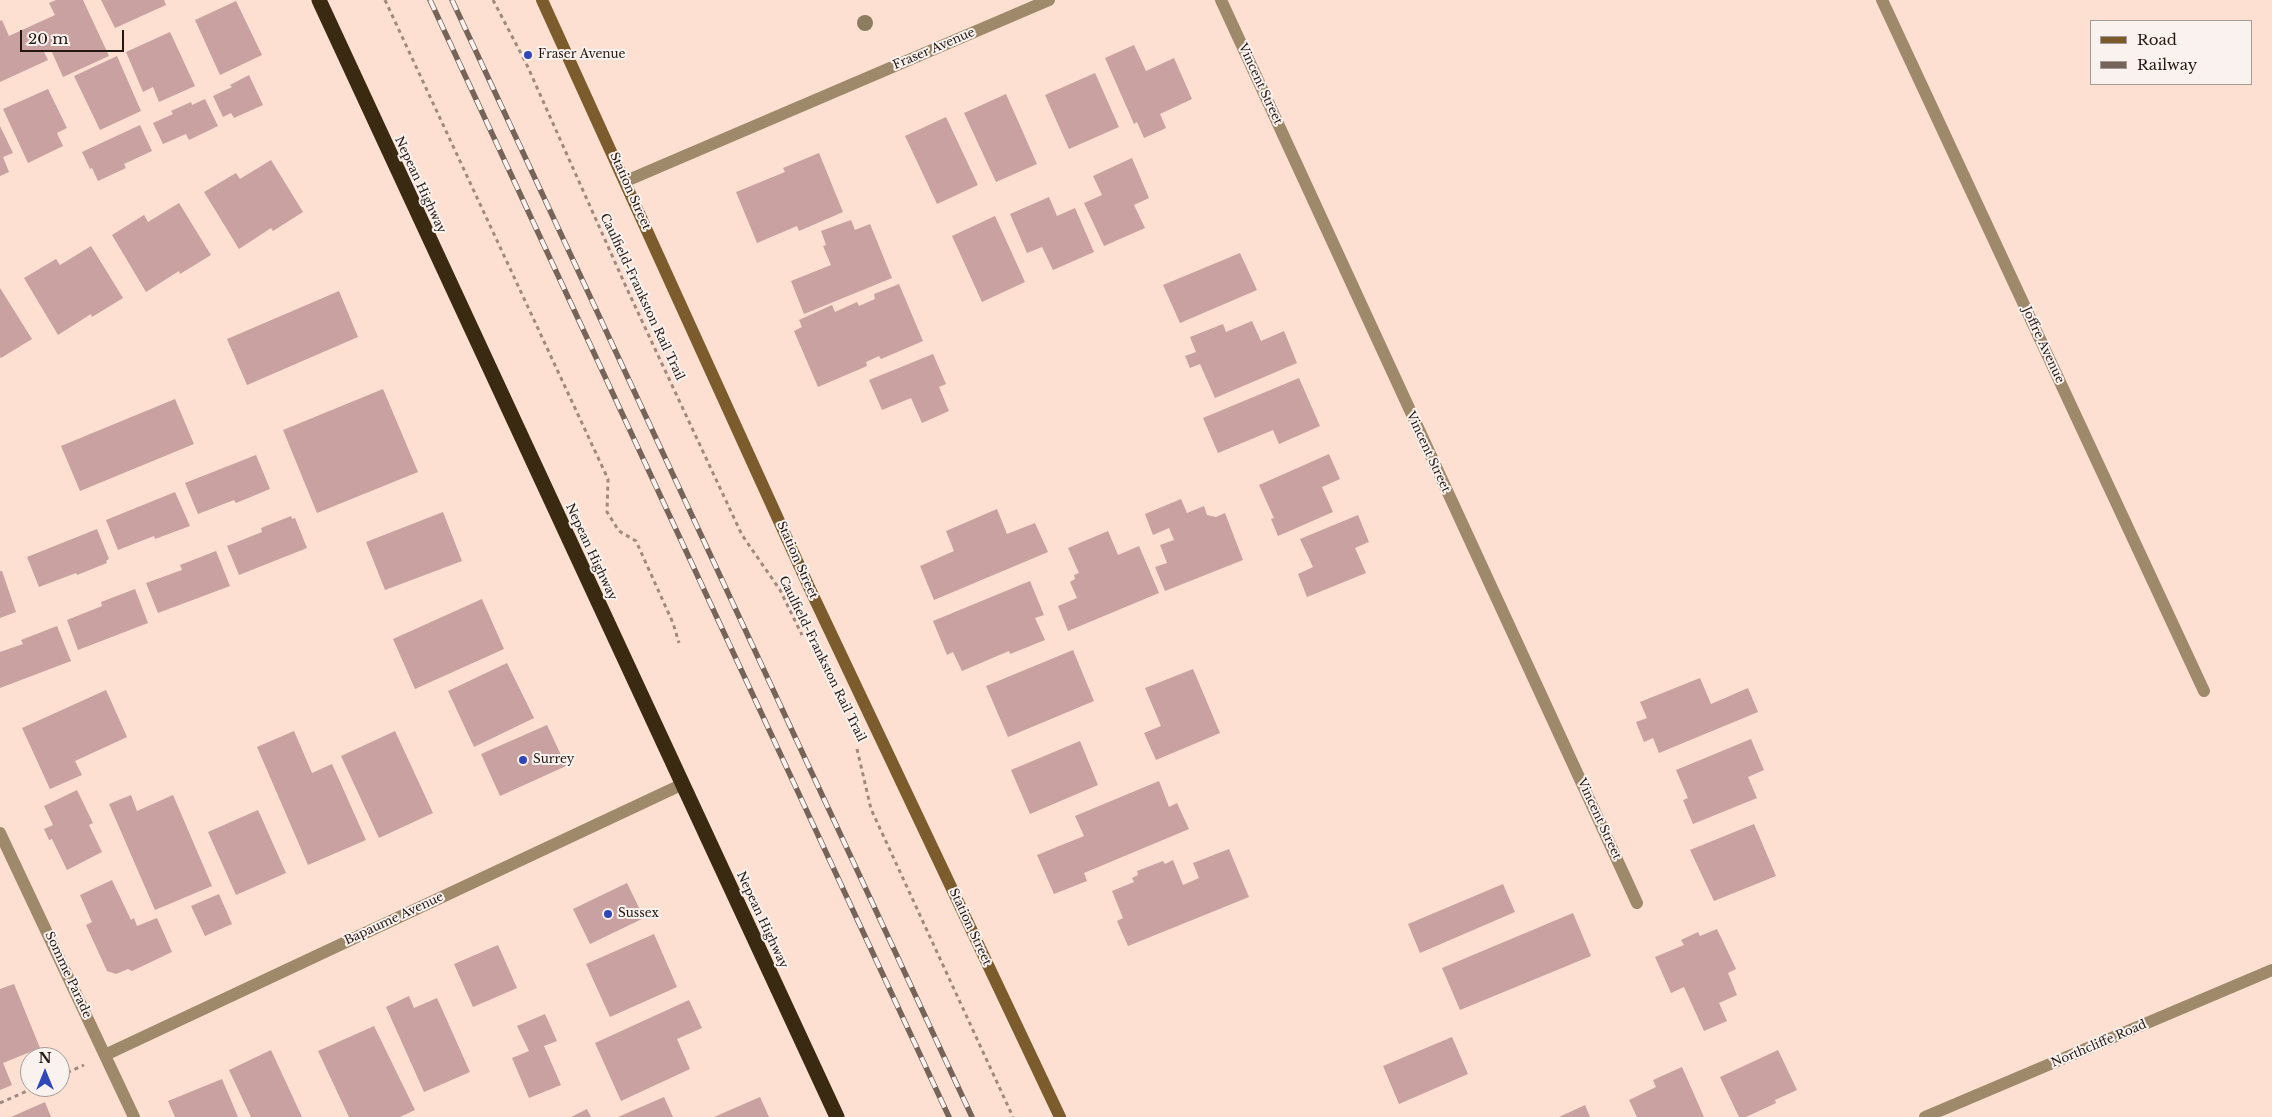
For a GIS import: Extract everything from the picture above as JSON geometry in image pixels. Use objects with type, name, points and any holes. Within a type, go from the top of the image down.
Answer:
[{"type":"highway","name":"Nepean Highway","points":[[319,0],[836,1117]]},
{"type":"street","name":"Station Street","points":[[542,0],[626,181],[809,588],[1060,1117]]},
{"type":"street","name":"Fraser Avenue","points":[[626,181],[1049,0]]},
{"type":"street","name":"Vincent Street","points":[[1221,0],[1637,903]]},
{"type":"street","name":"Joffre Avenue","points":[[1882,0],[2204,691]]},
{"type":"street","name":"Bapaume Avenue","points":[[105,1055],[683,784]]},
{"type":"street","name":"Somme Parade","points":[[0,833],[134,1117]]},
{"type":"street","name":"Northcliffe Road","points":[[1925,1117],[2272,970]]},
{"type":"path","points":[[385,0],[608,479],[607,512],[619,531],[636,541],[673,623],[679,643]]},
{"type":"path","name":"Caulfield-Frankston Rail Trail","points":[[493,0],[511,38],[526,63],[627,289],[742,535],[780,590],[806,643]]},
{"type":"path","name":"Caulfield-Frankston Rail Trail","points":[[852,740],[857,749],[871,809],[1013,1117]]},
{"type":"path","points":[[0,1104],[20,1095]]},
{"type":"building","points":[[56,0],[83,0],[109,56],[63,77],[51,50],[44,52],[48,60],[0,82],[0,21],[2,20],[9,36],[55,15],[49,3]]},
{"type":"building","points":[[101,0],[164,0],[166,5],[115,28]]},
{"type":"building","points":[[236,1],[262,55],[220,75],[195,20]]},
{"type":"building","points":[[170,32],[195,86],[159,102],[153,87],[143,92],[126,52]]},
{"type":"building","points":[[1134,45],[1146,71],[1174,58],[1192,99],[1160,114],[1166,128],[1144,138],[1137,122],[1134,124],[1105,58]]},
{"type":"building","points":[[117,56],[141,111],[100,130],[74,76]]},
{"type":"building","points":[[1095,73],[1119,127],[1069,149],[1045,95]]},
{"type":"building","points":[[249,75],[263,105],[234,118],[231,113],[223,117],[213,96],[232,87],[230,85]]},
{"type":"building","points":[[48,89],[67,128],[57,133],[63,146],[28,163],[3,109]]},
{"type":"building","points":[[1006,94],[1037,164],[996,182],[964,113]]},
{"type":"building","points":[[205,99],[218,126],[189,140],[186,134],[163,144],[153,123],[173,114],[171,111],[191,102],[192,105]]},
{"type":"building","points":[[946,117],[978,185],[937,204],[905,136]]},
{"type":"building","points":[[140,125],[152,151],[124,164],[126,168],[98,181],[82,152]]},
{"type":"building","points":[[0,126],[13,153],[3,157],[9,172],[0,176]]},
{"type":"building","points":[[819,153],[843,212],[799,231],[797,226],[757,243],[736,192],[785,172],[783,168]]},
{"type":"building","points":[[1132,158],[1149,198],[1134,205],[1145,228],[1104,246],[1084,203],[1102,195],[1093,176]]},
{"type":"building","points":[[271,160],[303,212],[273,231],[271,228],[239,249],[204,192],[236,173],[240,179]]},
{"type":"building","points":[[1049,197],[1057,216],[1075,208],[1094,252],[1053,270],[1042,247],[1027,253],[1010,214]]},
{"type":"building","points":[[179,203],[211,255],[180,274],[179,271],[146,292],[112,235],[144,215],[148,222]]},
{"type":"building","points":[[995,216],[1025,282],[982,302],[952,236]]},
{"type":"building","points":[[851,220],[855,230],[870,224],[892,278],[804,314],[791,281],[831,265],[823,246],[826,245],[821,231]]},
{"type":"building","points":[[91,246],[123,298],[92,317],[91,314],[58,335],[24,278],[56,259],[60,265]]},
{"type":"building","points":[[1240,253],[1257,290],[1180,323],[1163,285]]},
{"type":"building","points":[[899,284],[923,341],[881,359],[879,356],[866,362],[867,366],[818,387],[794,331],[802,327],[799,320],[832,305],[835,312],[857,302],[859,306],[875,299],[874,294]]},
{"type":"building","points":[[0,288],[32,339],[1,358],[0,357]]},
{"type":"building","points":[[339,291],[358,337],[247,385],[227,339]]},
{"type":"building","points":[[1252,321],[1261,341],[1284,331],[1297,363],[1215,398],[1200,364],[1190,368],[1185,356],[1196,352],[1190,337],[1223,324],[1226,332]]},
{"type":"building","points":[[933,354],[946,384],[939,387],[949,411],[922,423],[911,398],[882,410],[869,380]]},
{"type":"building","points":[[1299,378],[1320,426],[1279,444],[1273,430],[1218,453],[1203,418]]},
{"type":"building","points":[[383,389],[418,472],[317,513],[283,430]]},
{"type":"building","points":[[175,399],[194,444],[80,491],[61,446]]},
{"type":"building","points":[[1329,454],[1340,479],[1322,487],[1333,512],[1278,536],[1271,519],[1274,518],[1259,485]]},
{"type":"building","points":[[256,455],[270,489],[236,503],[234,500],[198,514],[185,483]]},
{"type":"building","points":[[175,492],[190,526],[155,539],[154,536],[118,550],[106,520]]},
{"type":"building","points":[[1181,499],[1187,513],[1204,506],[1207,515],[1216,517],[1225,513],[1243,560],[1165,591],[1155,567],[1167,563],[1160,545],[1174,540],[1169,528],[1153,535],[1145,514]]},
{"type":"building","points":[[997,509],[1007,534],[1035,523],[1048,552],[934,600],[920,566],[954,551],[946,531]]},
{"type":"building","points":[[443,512],[462,561],[385,590],[366,542]]},
{"type":"building","points":[[1358,515],[1369,542],[1355,548],[1366,573],[1307,597],[1298,574],[1313,567],[1300,539]]},
{"type":"building","points":[[291,516],[292,519],[295,518],[307,548],[239,575],[227,546],[262,532],[261,528]]},
{"type":"building","points":[[97,529],[109,559],[106,561],[107,563],[39,587],[27,557]]},
{"type":"building","points":[[1108,531],[1118,555],[1139,546],[1159,593],[1068,631],[1058,606],[1077,598],[1070,582],[1075,579],[1074,575],[1079,573],[1068,548]]},
{"type":"building","points":[[216,551],[230,586],[158,613],[146,583],[182,570],[180,565]]},
{"type":"building","points":[[0,571],[2,571],[16,612],[0,618]]},
{"type":"building","points":[[1030,581],[1044,615],[1035,618],[1045,640],[1010,654],[1009,651],[962,671],[953,652],[947,655],[933,621]]},
{"type":"building","points":[[135,589],[148,623],[78,650],[67,620],[102,606],[101,602]]},
{"type":"building","points":[[482,599],[504,649],[415,689],[393,639]]},
{"type":"building","points":[[57,626],[71,661],[0,688],[0,652],[23,644],[21,640]]},
{"type":"building","points":[[1073,650],[1094,701],[1008,737],[986,686]]},
{"type":"building","points":[[507,663],[534,718],[474,747],[448,691]]},
{"type":"building","points":[[1193,669],[1220,733],[1156,760],[1144,733],[1161,726],[1145,688]]},
{"type":"building","points":[[1700,678],[1711,704],[1748,688],[1758,712],[1659,753],[1653,738],[1644,742],[1636,722],[1647,718],[1640,702]]},
{"type":"building","points":[[106,690],[127,737],[75,761],[82,775],[50,789],[22,728]]},
{"type":"building","name":"Surrey","points":[[547,725],[566,766],[500,796],[481,754]]},
{"type":"building","points":[[294,731],[312,773],[332,764],[366,840],[308,865],[257,747]]},
{"type":"building","points":[[395,731],[433,813],[379,838],[341,756]]},
{"type":"building","points":[[1751,739],[1764,770],[1748,777],[1757,798],[1693,824],[1683,800],[1688,798],[1676,770]]},
{"type":"building","points":[[1080,741],[1098,785],[1030,814],[1011,770]]},
{"type":"building","points":[[1159,781],[1169,807],[1177,803],[1189,829],[1084,873],[1087,881],[1054,894],[1037,855],[1084,836],[1075,816]]},
{"type":"building","points":[[77,790],[93,823],[89,825],[102,852],[67,870],[52,839],[49,840],[44,829],[53,825],[44,806]]},
{"type":"building","points":[[131,795],[137,811],[173,795],[212,886],[155,910],[109,804]]},
{"type":"building","points":[[258,810],[286,873],[236,895],[208,832]]},
{"type":"building","points":[[1754,824],[1776,876],[1714,901],[1690,850]]},
{"type":"building","points":[[1229,849],[1249,897],[1128,946],[1117,921],[1123,918],[1112,891],[1134,882],[1132,878],[1138,875],[1137,871],[1163,861],[1165,864],[1173,860],[1183,885],[1199,878],[1193,863]]},
{"type":"building","points":[[112,880],[131,920],[134,918],[137,926],[157,918],[172,952],[132,971],[128,969],[116,974],[107,971],[86,925],[92,922],[80,895]]},
{"type":"building","name":"Sussex","points":[[627,883],[644,918],[590,944],[573,909]]},
{"type":"building","points":[[1503,884],[1515,912],[1420,953],[1408,924]]},
{"type":"building","points":[[219,894],[232,924],[205,936],[191,906]]},
{"type":"building","points":[[1573,913],[1591,956],[1460,1010],[1442,968]]},
{"type":"building","points":[[1717,929],[1736,969],[1728,973],[1737,995],[1719,1003],[1727,1021],[1704,1031],[1684,987],[1671,993],[1655,957],[1684,945],[1681,940],[1698,932],[1700,936]]},
{"type":"building","points":[[654,934],[677,987],[610,1017],[586,964]]},
{"type":"building","points":[[498,945],[517,988],[473,1007],[454,964]]},
{"type":"building","points":[[14,984],[40,1047],[20,1047],[20,1056],[3,1063],[12,1085],[0,1090],[0,989]]},
{"type":"building","points":[[409,996],[414,1008],[437,998],[470,1072],[424,1092],[386,1007]]},
{"type":"building","points":[[689,1000],[702,1028],[677,1039],[690,1069],[621,1101],[595,1043]]},
{"type":"building","points":[[545,1014],[557,1041],[544,1046],[561,1085],[529,1098],[512,1058],[529,1051],[517,1026]]},
{"type":"building","points":[[374,1026],[415,1110],[400,1117],[349,1117],[318,1051]]},
{"type":"building","points":[[1452,1037],[1468,1074],[1399,1104],[1383,1066]]},
{"type":"building","points":[[271,1050],[302,1117],[251,1117],[229,1070]]},
{"type":"building","points":[[1778,1050],[1797,1090],[1775,1100],[1776,1103],[1746,1117],[1739,1117],[1720,1077]]},
{"type":"building","points":[[1682,1067],[1704,1117],[1637,1117],[1629,1100],[1656,1087],[1653,1080]]},
{"type":"building","points":[[222,1079],[238,1117],[175,1117],[168,1101]]},
{"type":"building","points":[[664,1097],[673,1117],[618,1117]]},
{"type":"building","points":[[760,1097],[769,1117],[714,1117]]},
{"type":"building","points":[[45,1102],[51,1117],[11,1117]]},
{"type":"building","points":[[1585,1105],[1590,1117],[1559,1117]]},
{"type":"building","points":[[587,1109],[591,1117],[571,1117]]},
{"type":"railway","points":[[430,0],[949,1117]]},
{"type":"railway","points":[[452,0],[972,1117]]},
{"type":"place","name":"Fraser Avenue","points":[[528,55]]},
{"type":"place","name":"Surrey","points":[[523,760]]},
{"type":"place","name":"Sussex","points":[[608,914]]}]
